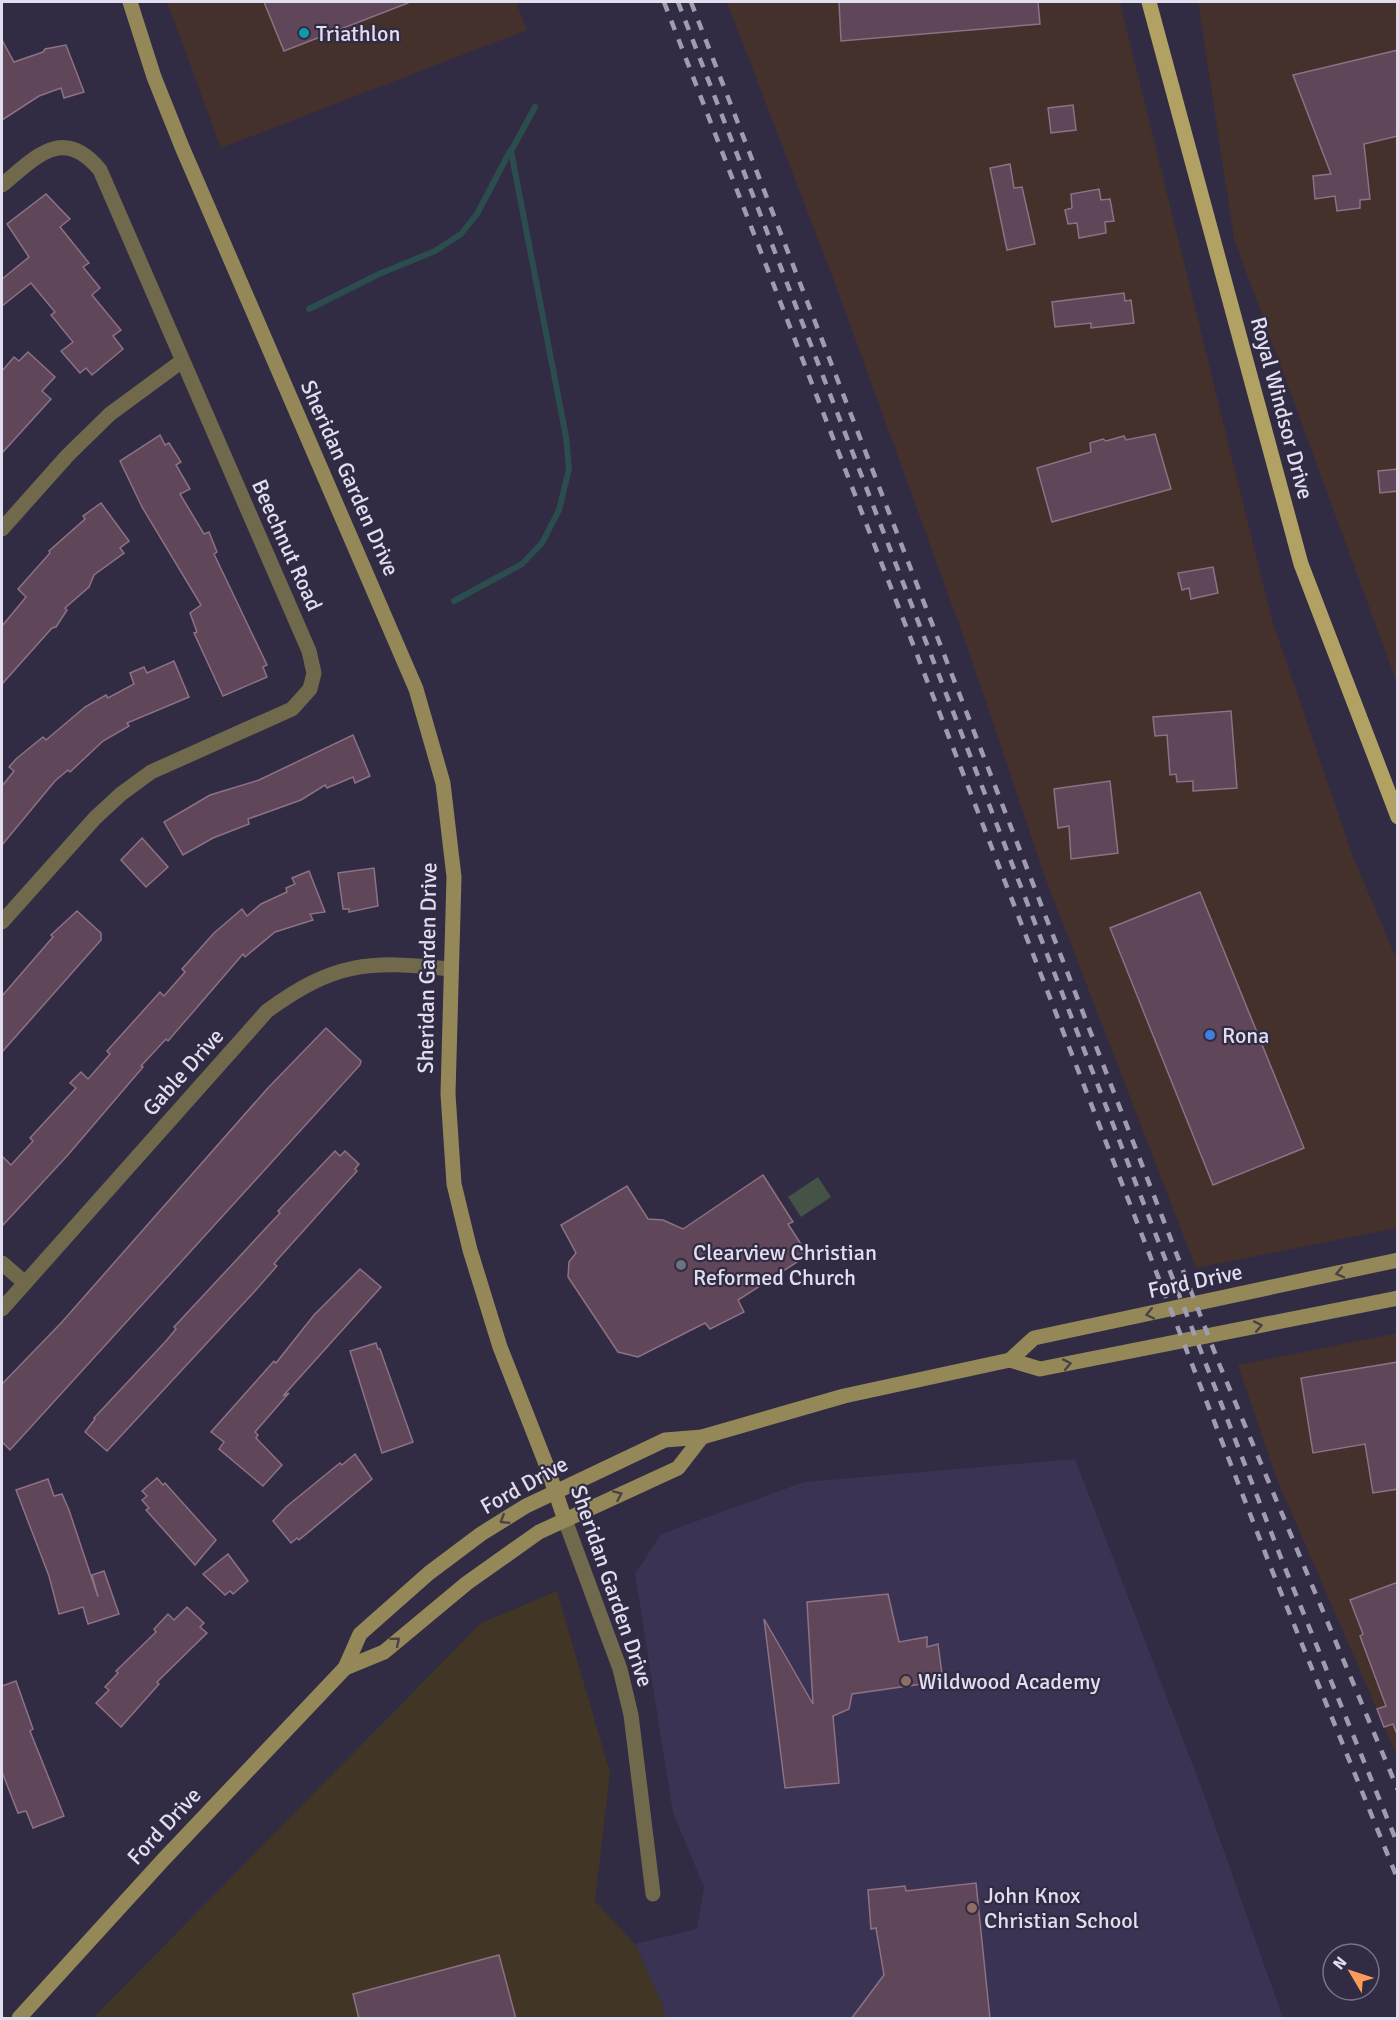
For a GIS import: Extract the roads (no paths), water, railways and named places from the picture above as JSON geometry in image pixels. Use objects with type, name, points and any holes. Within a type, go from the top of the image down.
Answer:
[{"type":"main road","name":"Sheridan Garden Drive","points":[[130,2],[154,77],[182,147],[416,689],[443,783],[454,877],[448,1094],[454,1184],[470,1250],[500,1347],[565,1520]]},
{"type":"main road","name":"Royal Windsor Drive","points":[[1149,2],[1301,564],[1398,817]]},
{"type":"main road","name":"Ford Drive","points":[[1010,1360],[1034,1338],[1398,1260]]},
{"type":"main road","name":"Ford Drive","points":[[19,2019],[163,1860],[345,1668],[360,1634],[429,1573],[481,1534],[555,1491],[665,1440],[702,1437],[844,1396],[1010,1360],[1040,1369],[1398,1298]]},
{"type":"main road","name":"Ford Drive","points":[[345,1668],[384,1652],[501,1559],[540,1533],[678,1468],[702,1437]]},
{"type":"street","name":"Beechnut Road","points":[[2,185],[42,153],[59,146],[87,154],[100,170],[309,651],[314,673],[310,689],[292,709],[151,772],[122,794],[95,818],[2,922]]},
{"type":"street","points":[[2,529],[68,455],[110,414],[182,361]]},
{"type":"street","name":"Gable Drive","points":[[2,1309],[267,1011],[297,990],[329,974],[365,964],[407,964],[450,969]]},
{"type":"street","points":[[2,1263],[25,1283]]},
{"type":"street","name":"Sheridan Garden Drive","points":[[565,1520],[620,1669],[629,1703],[652,1894]]},
{"type":"waterway","points":[[454,601],[522,564],[542,543],[559,510],[569,469],[566,437],[511,151],[535,107]]},
{"type":"waterway","points":[[309,309],[379,274],[435,251],[461,234],[477,214],[510,151]]},
{"type":"railway","points":[[664,2],[1271,1568],[1398,1880]]},
{"type":"railway","points":[[678,2],[1283,1563],[1398,1845]]},
{"type":"railway","points":[[691,2],[1220,1366],[1398,1790]]},
{"type":"place","name":"Triathlon","points":[[304,33]]},
{"type":"place","name":"Rona","points":[[1210,1035]]},
{"type":"place","name":"Clearview Christian Reformed Church","points":[[681,1265]]},
{"type":"place","name":"Wildwood Academy","points":[[906,1681]]},
{"type":"place","name":"John Knox Christian School","points":[[972,1908]]}]
